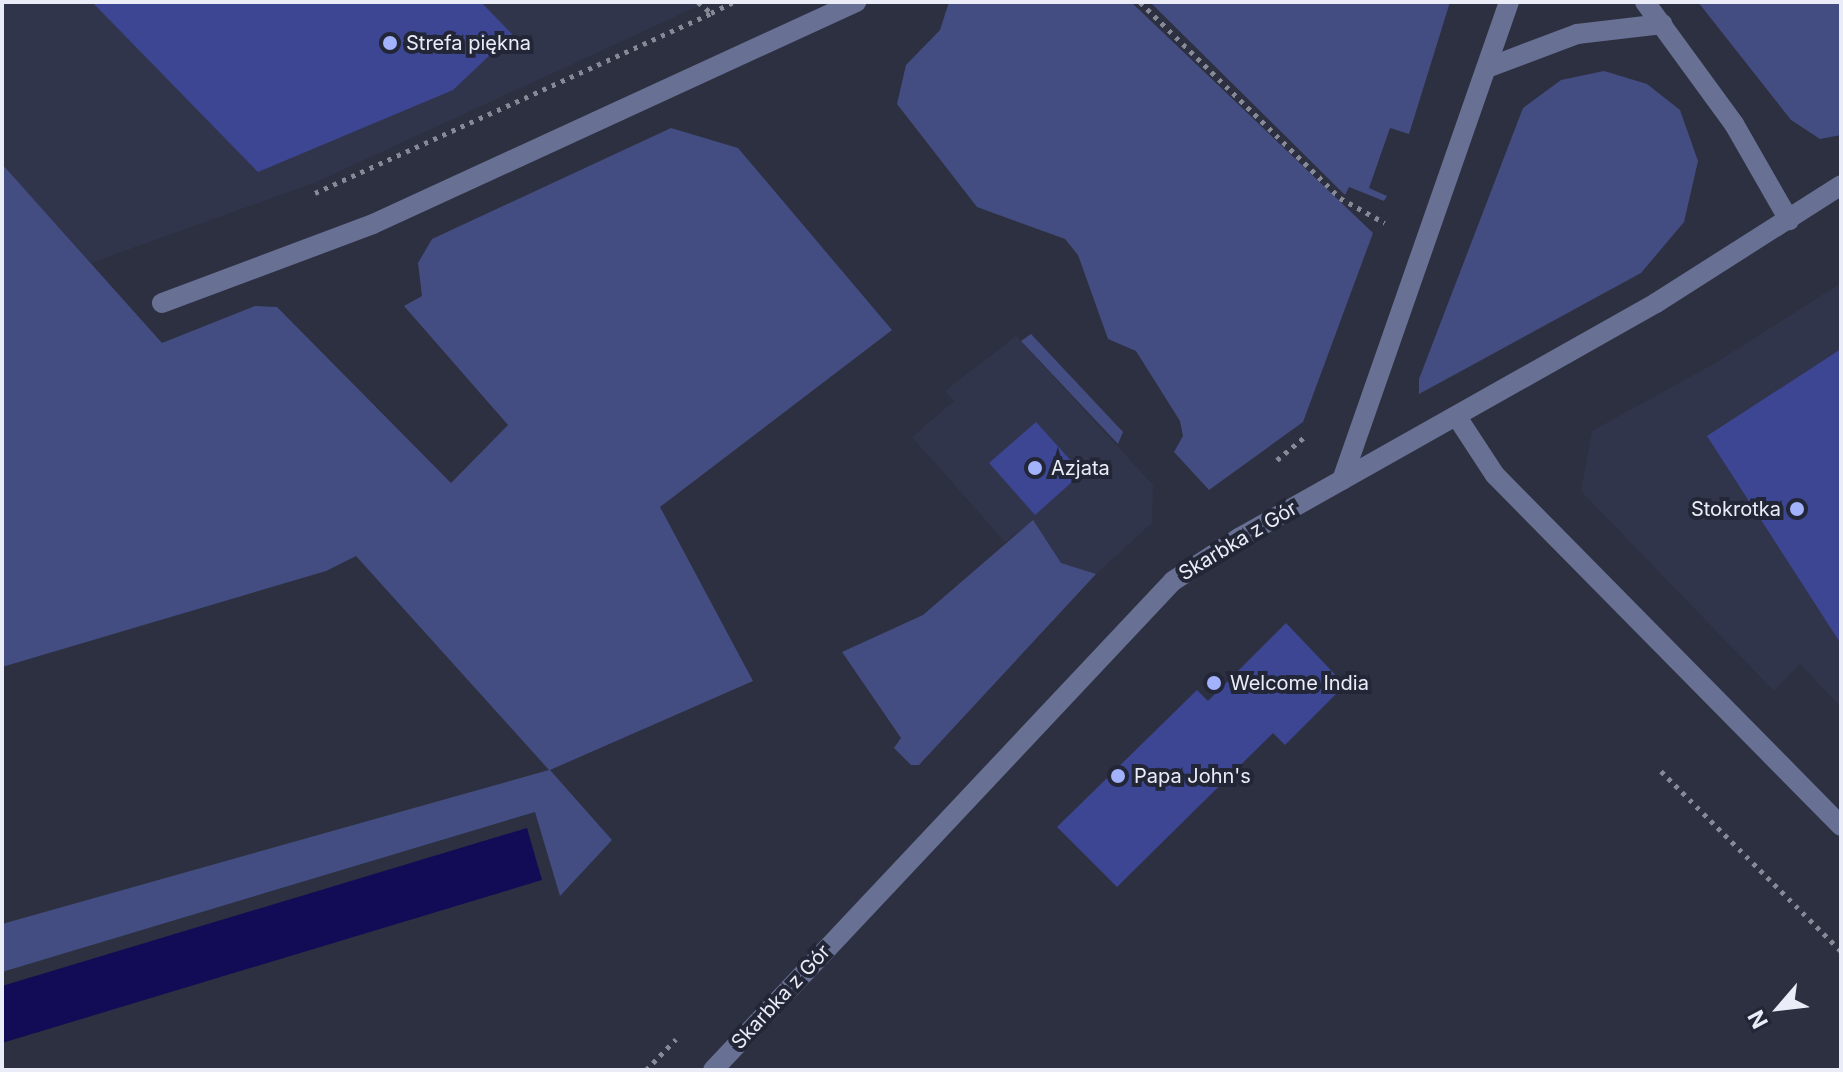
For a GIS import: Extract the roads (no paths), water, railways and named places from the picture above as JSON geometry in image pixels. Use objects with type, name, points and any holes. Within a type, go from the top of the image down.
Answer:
[{"type":"street","points":[[162,303],[373,224],[856,2]]},
{"type":"street","points":[[1342,480],[1509,2]]},
{"type":"street","points":[[1645,2],[1734,124],[1789,220]]},
{"type":"street","points":[[1487,68],[1577,34],[1662,24]]},
{"type":"street","name":"Skarbka z Gór","points":[[713,1070],[1152,600],[1202,560],[1457,417],[1789,220],[1841,185]]},
{"type":"street","points":[[1457,417],[1495,475],[1841,826]]},
{"type":"place","name":"Strefa piękna","points":[[390,43]]},
{"type":"place","name":"Azjata","points":[[1035,468]]},
{"type":"place","name":"Stokrotka","points":[[1797,509]]},
{"type":"place","name":"Welcome India","points":[[1214,683]]},
{"type":"place","name":"Papa John's","points":[[1118,776]]}]
